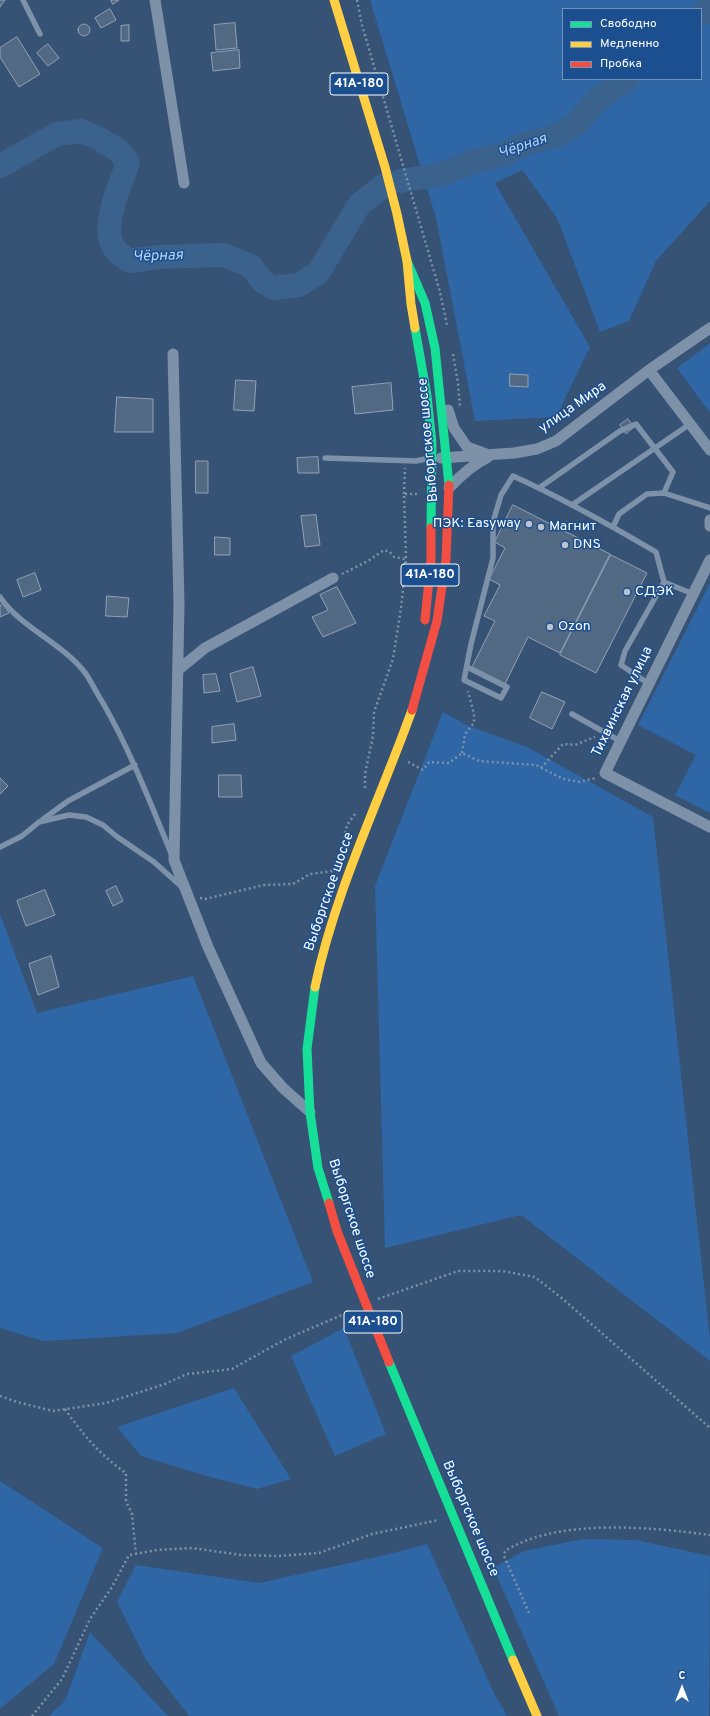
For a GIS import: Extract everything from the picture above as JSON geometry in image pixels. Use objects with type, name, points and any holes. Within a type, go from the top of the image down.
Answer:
[{"type":"main road","name":"Выборгское шоссе","points":[[334,0],[385,167],[397,214],[407,261],[411,304],[426,396],[432,458],[431,560],[418,691]]},
{"type":"main road","name":"Выборгское шоссе","points":[[407,261],[425,304],[435,348],[448,457],[449,488],[446,559],[437,621],[418,691],[395,757],[351,868],[321,958],[312,1001],[307,1049],[310,1112],[318,1168],[337,1231],[365,1304],[537,1716]]},
{"type":"street","points":[[155,0],[184,183]]},
{"type":"street","name":"улица Мира","points":[[432,458],[490,455],[537,449],[556,441],[649,370],[710,328]]},
{"type":"street","points":[[173,354],[179,604],[174,860],[208,947],[261,1063],[283,1088],[310,1112]]},
{"type":"street","points":[[649,370],[710,450]]},
{"type":"street","points":[[440,387],[454,428],[466,447],[490,455]]},
{"type":"street","points":[[449,488],[473,465],[490,455]]},
{"type":"street","points":[[710,520],[710,526]]},
{"type":"street","name":"Тихвинская улица","points":[[710,560],[605,773],[710,828]]},
{"type":"street","points":[[178,670],[205,648],[333,578]]},
{"type":"lane","points":[[23,0],[40,34]]},
{"type":"lane","points":[[539,488],[620,431],[636,424],[673,472],[664,493]]},
{"type":"lane","points":[[572,505],[690,424]]},
{"type":"lane","points":[[325,458],[416,461],[432,458]]},
{"type":"lane","points":[[467,668],[507,687],[501,698],[464,680],[471,644],[493,558],[493,522],[501,495],[513,476],[572,505],[656,552],[664,582],[625,651],[621,665],[649,684]]},
{"type":"lane","points":[[613,527],[619,514],[647,494],[664,493],[710,508]]},
{"type":"lane","points":[[664,582],[693,594]]},
{"type":"lane","points":[[0,597],[8,608],[71,658],[86,674],[110,715],[135,765],[174,860]]},
{"type":"lane","points":[[572,714],[620,741]]},
{"type":"lane","points":[[0,847],[22,836],[68,801],[135,765]]},
{"type":"lane","points":[[39,822],[69,815],[86,816],[103,825],[116,836],[154,862],[186,890]]},
{"type":"path","points":[[357,0],[362,25],[440,292],[448,327]]},
{"type":"path","points":[[452,348],[460,406]]},
{"type":"path","points":[[365,792],[365,774],[374,736],[374,712],[393,659],[402,596],[406,559],[404,460]]},
{"type":"path","points":[[404,494],[422,494]]},
{"type":"path","points":[[333,578],[368,561],[384,550],[390,552],[394,558],[406,559]]},
{"type":"path","points":[[408,762],[423,770],[429,762],[449,763],[462,753],[465,734],[474,723],[469,694],[464,680]]},
{"type":"path","points":[[541,768],[563,744],[575,745],[608,734]]},
{"type":"path","points":[[462,753],[480,761],[536,765],[563,779],[580,782],[596,778],[605,773]]},
{"type":"path","points":[[343,846],[347,825],[356,812]]},
{"type":"path","points":[[186,890],[193,896],[205,899],[264,885],[294,884],[310,874],[333,871],[336,865]]},
{"type":"path","points":[[65,1409],[82,1432],[106,1458],[126,1473],[126,1502],[132,1514],[136,1554]]},
{"type":"path","points":[[32,1716],[62,1679],[90,1619],[112,1587],[129,1555],[157,1550],[192,1548],[241,1555],[278,1556],[319,1553],[372,1534],[453,1517]]},
{"type":"path","points":[[529,1613],[504,1556],[505,1551],[516,1544],[551,1534],[595,1528],[644,1529],[710,1535]]},
{"type":"shaded area","points":[[370,0],[710,0],[710,201],[656,261],[629,321],[600,332],[557,218],[522,170],[495,183],[590,347],[556,417],[475,421],[436,218]]},
{"type":"shaded area","points":[[710,343],[710,413],[677,368]]},
{"type":"shaded area","points":[[710,583],[710,813],[675,795],[696,755],[638,725]]},
{"type":"shaded area","points":[[443,712],[466,725],[527,747],[653,817],[710,1340],[710,1361],[521,1215],[385,1248],[375,886]]},
{"type":"shaded area","points":[[0,914],[37,1013],[193,976],[313,1282],[177,1333],[44,1341],[0,1328]]},
{"type":"shaded area","points":[[344,1328],[386,1434],[335,1456],[291,1356]]},
{"type":"shaded area","points":[[234,1388],[291,1479],[257,1489],[203,1475],[141,1456],[117,1427]]},
{"type":"shaded area","points":[[0,1481],[103,1548],[54,1664],[0,1709]]},
{"type":"shaded area","points":[[583,1539],[636,1540],[710,1556],[709,1716],[559,1716],[493,1568],[524,1551]]},
{"type":"shaded area","points":[[427,1544],[493,1691],[507,1716],[189,1716],[146,1660],[117,1602],[136,1565],[259,1583],[381,1556]]},
{"type":"shaded area","points":[[90,1632],[168,1716],[49,1716],[65,1701]]},
{"type":"building","points":[[0,0],[5,0],[0,7]]},
{"type":"building","points":[[111,0],[119,0],[113,4]]},
{"type":"building","points":[[110,9],[116,20],[101,28],[95,18]]},
{"type":"building","points":[[235,23],[237,48],[216,50],[214,25]]},
{"type":"building","points":[[82,24],[86,24],[90,30],[86,36],[82,36],[78,32],[78,28]]},
{"type":"building","points":[[129,25],[129,41],[121,41],[121,26]]},
{"type":"building","points":[[17,37],[40,74],[19,87],[0,57],[0,48]]},
{"type":"building","points":[[48,44],[59,58],[48,66],[37,53]]},
{"type":"building","points":[[239,50],[240,68],[213,71],[211,53]]},
{"type":"building","points":[[510,374],[528,375],[528,387],[510,386]]},
{"type":"building","points":[[236,380],[256,381],[254,411],[234,410]]},
{"type":"building","points":[[391,383],[393,410],[355,414],[352,387]]},
{"type":"building","points":[[117,397],[153,399],[153,432],[115,432]]},
{"type":"building","points":[[628,419],[634,427],[626,434],[620,425]]},
{"type":"building","points":[[318,457],[319,473],[298,473],[297,458]]},
{"type":"building","points":[[196,461],[208,461],[208,493],[196,493]]},
{"type":"building","points":[[513,505],[610,554],[560,653],[528,637],[505,684],[472,667],[495,621],[484,616],[500,585],[489,579],[505,548],[495,542]]},
{"type":"building","points":[[316,515],[320,545],[305,547],[301,516]]},
{"type":"building","points":[[215,537],[230,538],[230,555],[215,555]]},
{"type":"building","points":[[611,555],[647,573],[596,673],[560,655]]},
{"type":"building","points":[[35,573],[41,590],[23,597],[17,580]]},
{"type":"building","points":[[337,587],[356,623],[323,637],[312,617],[328,610],[320,595]]},
{"type":"building","points":[[107,596],[129,598],[127,617],[106,616]]},
{"type":"building","points":[[4,604],[9,613],[0,617],[0,606]]},
{"type":"building","points":[[253,667],[261,696],[237,702],[230,674]]},
{"type":"building","points":[[216,674],[220,691],[204,693],[203,675]]},
{"type":"building","points":[[542,692],[565,702],[552,729],[530,718]]},
{"type":"building","points":[[234,724],[236,740],[212,743],[212,727]]},
{"type":"building","points":[[219,775],[241,775],[242,797],[219,797]]},
{"type":"building","points":[[0,778],[8,786],[0,794]]},
{"type":"building","points":[[116,886],[123,901],[113,906],[106,891]]},
{"type":"building","points":[[45,890],[55,915],[26,926],[17,901]]},
{"type":"building","points":[[51,956],[59,987],[38,995],[29,964]]},
{"type":"waterway","name":"Чёрная","points":[[702,14],[710,7]]},
{"type":"waterway","name":"Чёрная","points":[[400,181],[442,174],[475,161],[502,155],[522,145],[558,135],[576,124],[599,98],[626,80]]},
{"type":"waterway","name":"Чёрная","points":[[0,166],[57,134],[81,131],[98,138],[119,151],[128,163],[114,201],[111,212],[109,232],[112,244],[121,255],[130,261],[158,257],[223,255],[251,266],[263,282],[274,288],[299,285],[318,273],[359,205],[383,186]]},
{"type":"traffic: fast","points":[[407,261],[425,303],[435,348],[449,485]]},
{"type":"traffic: fast","points":[[415,328],[427,396],[432,443],[431,528]]},
{"type":"traffic: fast","points":[[315,987],[307,1049],[310,1112],[318,1168],[329,1203]]},
{"type":"traffic: fast","points":[[389,1362],[513,1660]]},
{"type":"traffic: slow","points":[[334,0],[385,167],[397,214],[407,261],[415,328]]},
{"type":"traffic: slow","points":[[315,987],[334,916],[346,881],[412,710]]},
{"type":"traffic: slow","points":[[513,1660],[537,1716]]},
{"type":"traffic: jam","points":[[412,710],[437,621],[446,559],[449,485]]},
{"type":"traffic: jam","points":[[425,620],[431,560],[431,528]]},
{"type":"traffic: jam","points":[[329,1203],[337,1231],[389,1362]]},
{"type":"place","name":"ПЭК: Easyway","points":[[529,524]]},
{"type":"place","name":"Магнит","points":[[541,527]]},
{"type":"place","name":"DNS","points":[[565,545]]},
{"type":"place","name":"СДЭК","points":[[627,592]]},
{"type":"place","name":"Ozon","points":[[550,627]]}]
